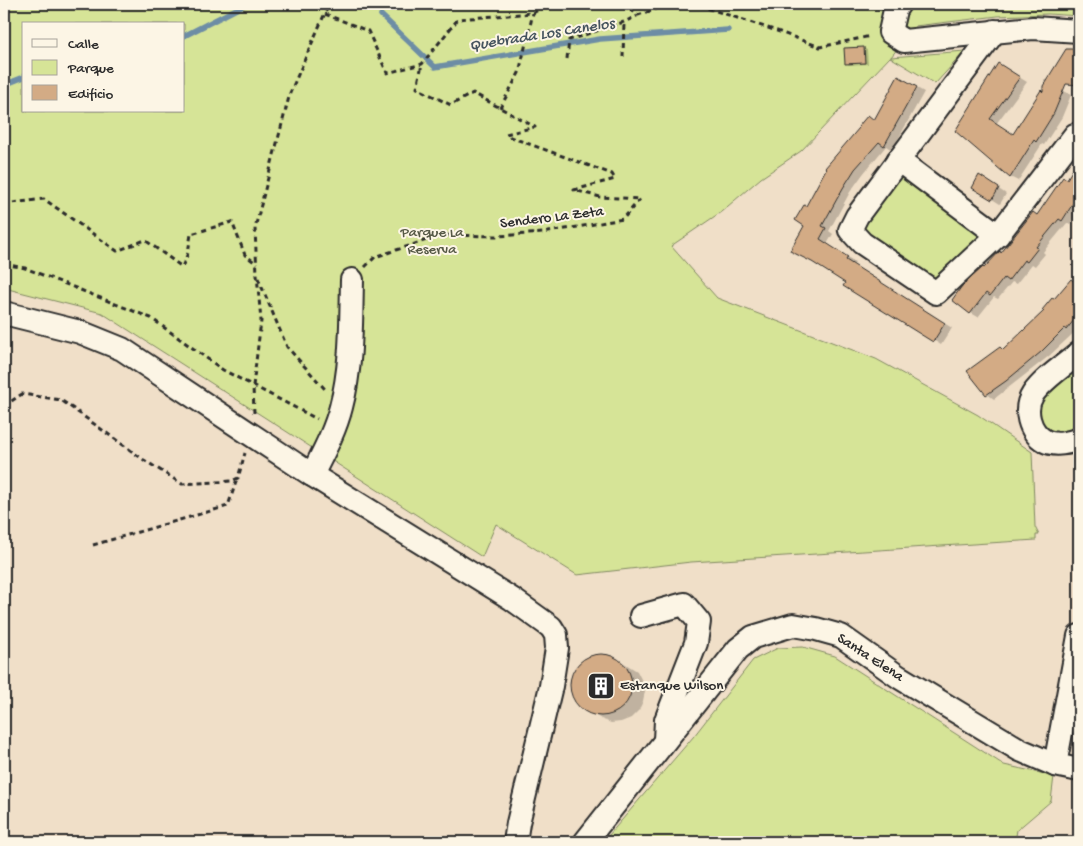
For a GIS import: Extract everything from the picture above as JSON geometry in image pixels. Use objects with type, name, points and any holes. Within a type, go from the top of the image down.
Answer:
[{"type":"street","points":[[899,4],[895,10],[897,36],[1033,28],[1079,31]]},
{"type":"street","points":[[995,31],[857,216],[850,230],[862,243],[936,293],[998,234],[1075,135]]},
{"type":"street","points":[[898,160],[998,234]]},
{"type":"street","points":[[312,475],[338,418],[349,361],[352,280]]},
{"type":"street","points":[[4,313],[80,332],[122,349],[312,475],[537,615],[551,627],[556,635],[557,648],[551,686],[515,842]]},
{"type":"street","points":[[1079,353],[1034,393],[1029,402],[1028,415],[1032,428],[1046,441],[1063,443],[1079,439]]},
{"type":"street","points":[[641,616],[684,604],[699,622],[696,643],[666,720],[665,741]]},
{"type":"street","name":"Santa Elena","points":[[584,842],[738,648],[753,637],[793,626],[816,629],[840,636],[899,677],[1020,750],[1055,764],[1079,770]]},
{"type":"street","points":[[1055,764],[1079,636]]},
{"type":"path","points":[[253,386],[261,321],[255,228],[290,93],[330,4]]},
{"type":"path","points":[[325,14],[368,31],[386,73],[422,64],[458,19],[533,14],[548,4]]},
{"type":"path","points":[[623,4],[638,15]]},
{"type":"path","points":[[567,59],[569,40],[624,22],[661,5],[701,6],[820,47],[897,36]]},
{"type":"path","points":[[500,108],[519,72],[533,14]]},
{"type":"path","points":[[623,57],[624,22]]},
{"type":"path","name":"Sendero La Zeta","points":[[352,280],[375,257],[442,235],[498,236],[543,233],[623,220],[640,199],[600,198],[574,190],[615,178],[612,174],[510,137],[506,134],[535,127],[473,93],[451,105],[417,88],[422,64]]},
{"type":"path","points":[[4,204],[44,199],[118,250],[146,240],[182,267],[188,253],[191,234],[232,222],[245,255],[257,264]]},
{"type":"path","points":[[4,264],[33,271],[151,318],[223,370],[253,386],[338,418]]},
{"type":"path","points":[[257,275],[287,347],[338,418]]},
{"type":"path","points":[[4,406],[22,394],[61,400],[144,460],[182,484],[232,481],[238,478]]},
{"type":"path","points":[[93,545],[228,506],[250,434]]},
{"type":"green space","name":"Parque La Reserva","points":[[4,4],[1079,4],[1079,16],[1048,14],[998,16],[915,26],[891,57],[965,51],[935,84],[890,57],[801,151],[761,178],[721,212],[671,246],[717,298],[876,359],[978,415],[1032,452],[1035,527],[1039,535],[1036,535],[1036,540],[691,562],[577,575],[496,524],[482,557],[102,313],[4,288]]},
{"type":"green space","points":[[899,176],[981,234],[941,281],[926,279],[861,228]]},
{"type":"green space","points":[[1079,362],[1079,425],[1064,434],[1049,433],[1037,419],[1038,399]]},
{"type":"green space","points":[[803,647],[835,656],[1004,765],[1054,776],[1051,801],[1017,830],[1015,842],[603,842],[694,736],[753,660],[778,648]]},
{"type":"building","points":[[864,47],[865,63],[845,64],[844,48]]},
{"type":"building","points":[[1066,49],[1079,49],[1079,85],[1066,84],[1054,113],[1010,178],[955,131],[998,63],[1020,77],[990,119],[1013,134],[1041,90],[1043,92],[1043,86]]},
{"type":"building","points":[[898,76],[917,87],[884,146],[879,142],[855,169],[822,226],[826,228],[820,239],[848,257],[846,260],[945,323],[933,342],[843,286],[845,283],[812,262],[790,251],[804,226],[795,220],[804,205],[806,206],[825,168],[868,115],[874,120]]},
{"type":"building","points":[[1079,159],[1079,194],[1062,221],[1059,219],[1036,247],[1038,248],[1027,262],[1024,260],[1008,281],[1004,278],[990,296],[986,293],[970,314],[952,300],[962,286],[984,268],[1000,251],[1001,253],[1033,212],[1037,215],[1063,177],[1067,179]]},
{"type":"building","points":[[979,175],[999,188],[992,200],[972,188]]},
{"type":"building","points":[[1071,279],[1079,286],[1079,314],[1066,330],[1065,328],[1041,352],[986,395],[967,371],[1000,347],[1003,350],[1044,311],[1042,310],[1052,298],[1054,299]]},
{"type":"building","name":"Estanque Wilson","points":[[595,654],[607,654],[623,663],[630,673],[632,685],[630,697],[623,707],[607,716],[595,716],[584,711],[575,702],[570,691],[570,679],[575,668],[584,659]]},
{"type":"waterway","name":"Quebrada Los Canelos","points":[[185,35],[246,4]]},
{"type":"waterway","name":"Quebrada Los Canelos","points":[[381,15],[435,67],[600,39],[728,30]]},
{"type":"waterway","name":"Quebrada Los Canelos","points":[[4,85],[22,78]]},
{"type":"place","name":"Estanque Wilson","points":[[601,686]]}]
